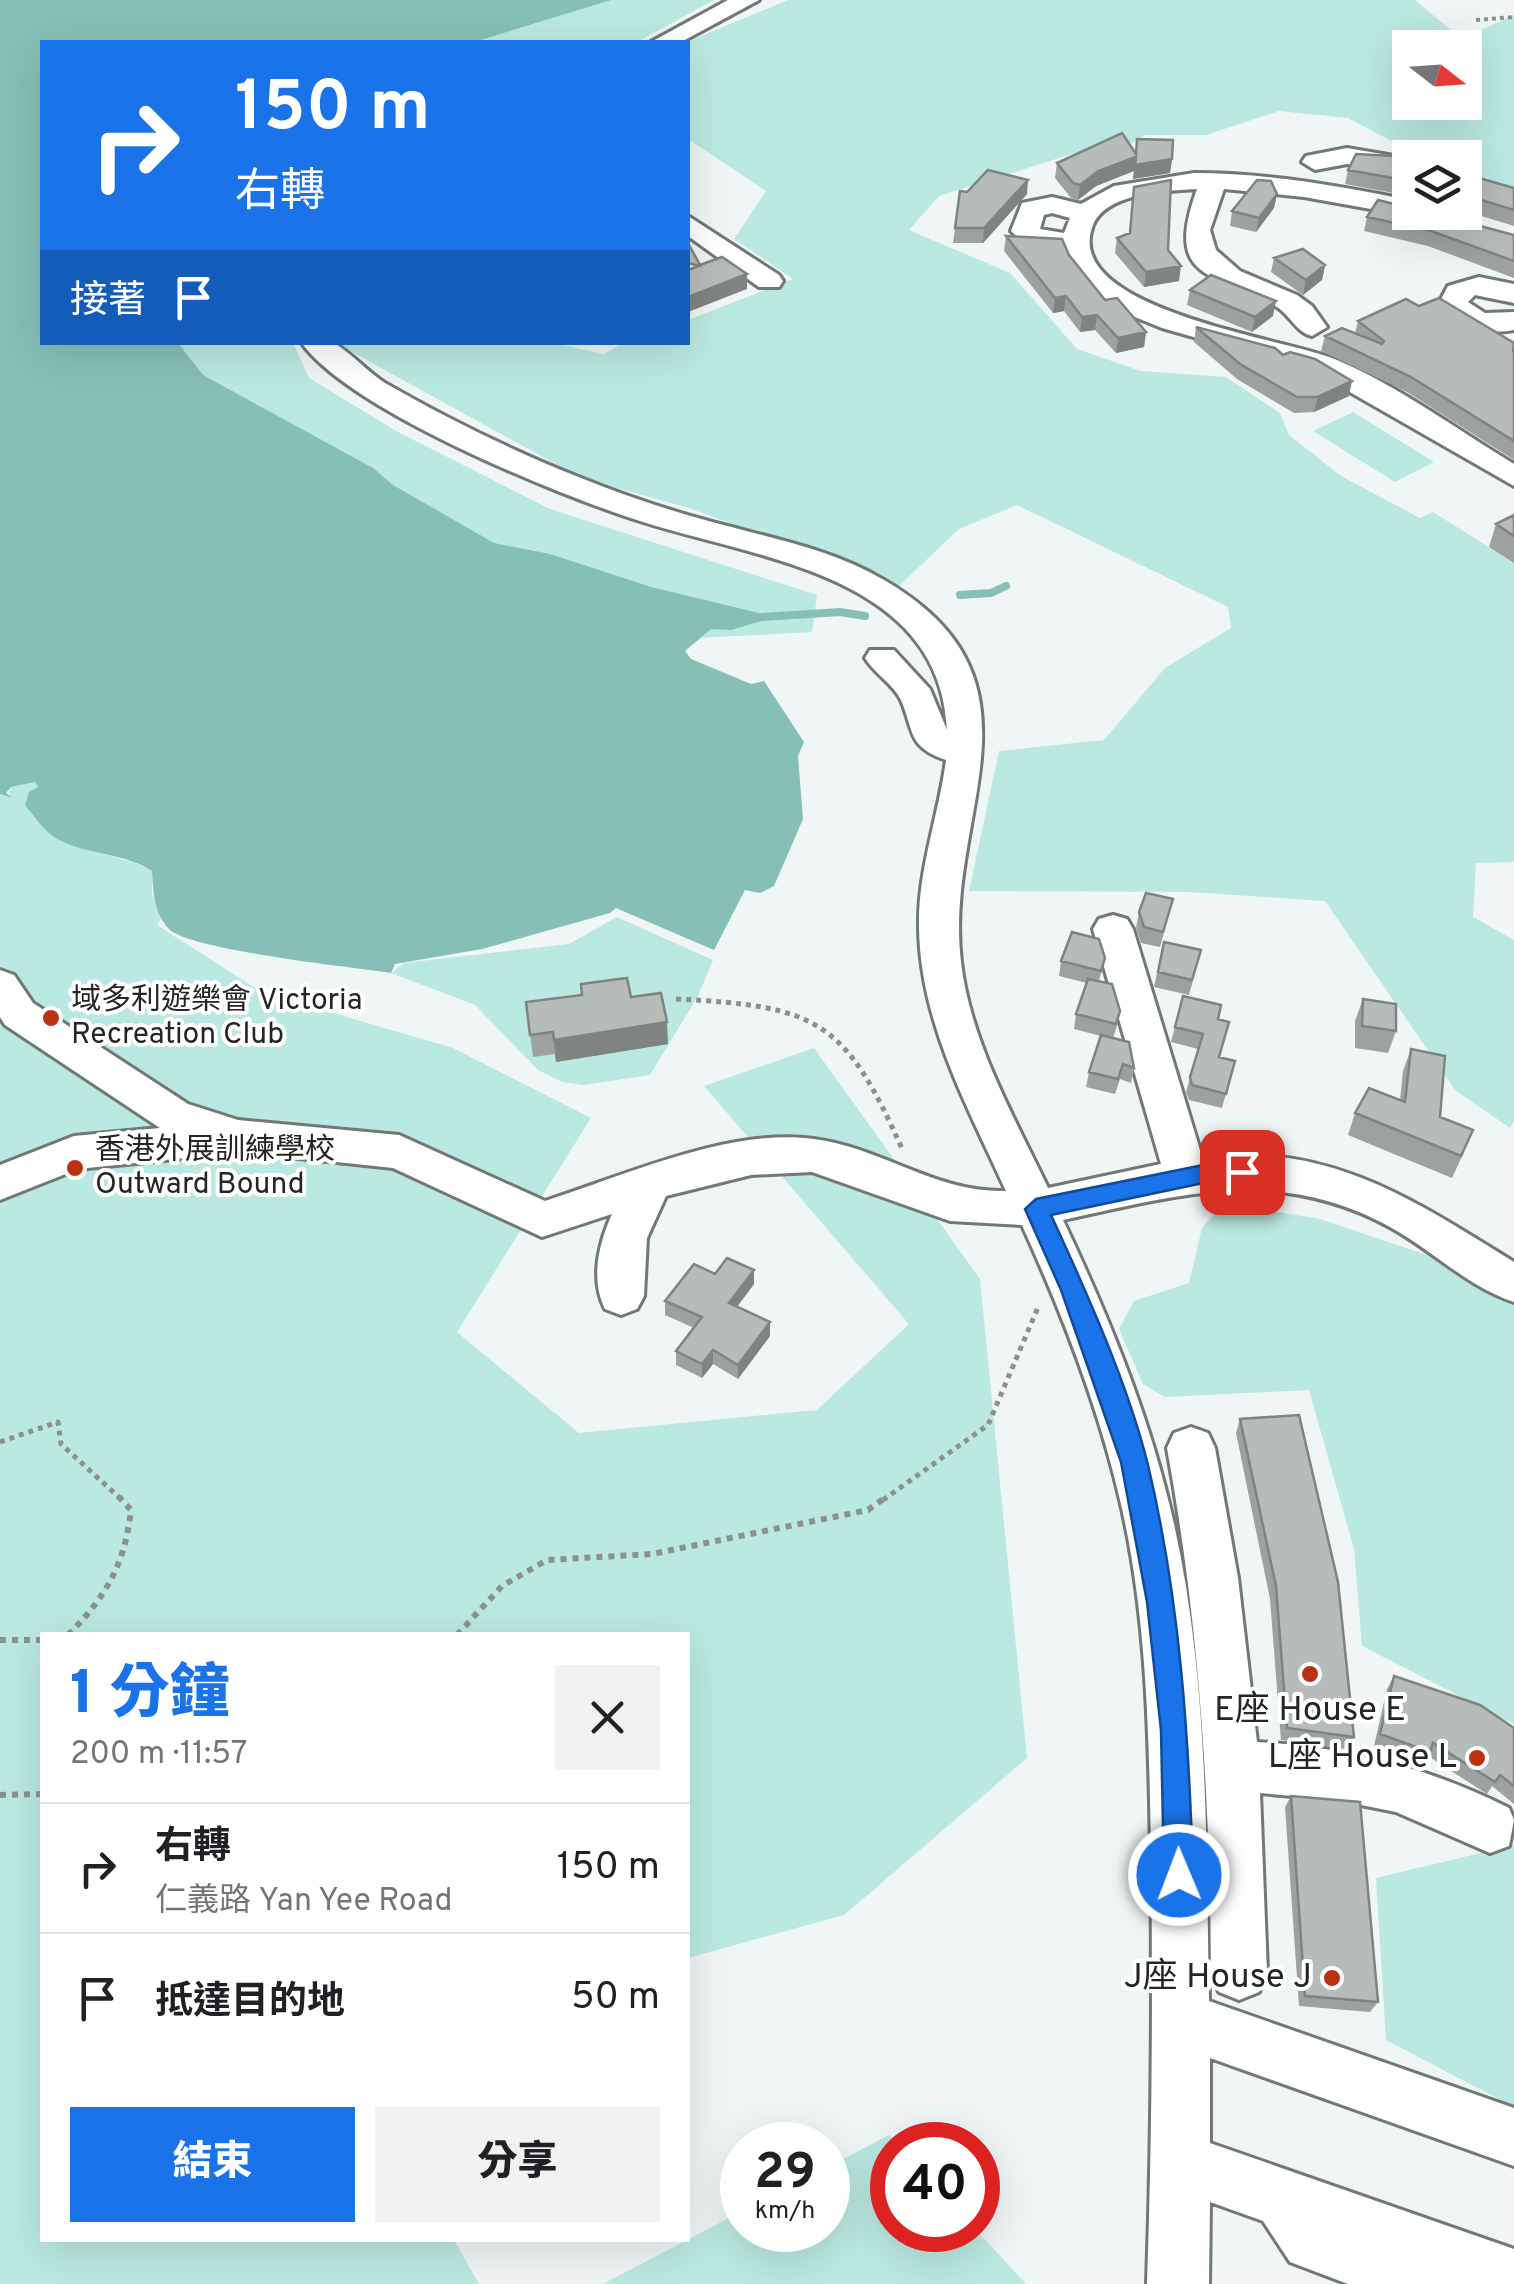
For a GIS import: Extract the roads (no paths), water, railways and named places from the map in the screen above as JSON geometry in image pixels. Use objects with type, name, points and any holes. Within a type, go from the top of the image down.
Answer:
[{"type":"street","points":[[668,40],[747,0]]},
{"type":"street","points":[[1385,162],[1347,156],[1314,176],[1275,186],[1212,184],[1120,193],[1086,214],[1076,242],[1090,273],[1104,288],[1148,315],[1206,336],[1288,352],[1329,368],[1514,478]]},
{"type":"street","points":[[1314,176],[1392,202]]},
{"type":"street","points":[[1212,184],[1196,230],[1201,250],[1230,278],[1299,308],[1312,327]]},
{"type":"street","points":[[1076,242],[1032,237],[1024,231],[1026,219],[1032,209],[1042,205],[1086,214]]},
{"type":"street","points":[[690,225],[769,281]]},
{"type":"street","points":[[1510,327],[1462,314],[1454,297],[1478,286],[1514,294]]},
{"type":"street","points":[[319,345],[376,390],[556,482],[604,501],[808,560],[883,594],[918,619],[952,662],[964,697],[967,754],[941,888],[938,948],[969,1066],[1074,1290],[1134,1462],[1161,1602],[1175,1730],[1182,2020],[1178,2284]]},
{"type":"street","points":[[882,658],[918,697],[921,717],[931,735],[946,747],[967,754]]},
{"type":"street","points":[[1113,929],[1186,1178]]},
{"type":"street","points":[[0,985],[19,1014],[174,1116],[242,1136],[400,1152],[542,1219],[747,1158],[785,1153],[850,1163],[972,1208],[1036,1209],[1186,1178],[1274,1174],[1342,1188],[1406,1215],[1514,1284]]},
{"type":"street","points":[[0,1183],[74,1153],[242,1136]]},
{"type":"street","points":[[621,1296],[623,1238],[635,1207],[649,1187]]},
{"type":"street","points":[[1139,1489],[1195,1464],[1226,1665],[1234,1766],[1239,1972]]},
{"type":"street","points":[[1234,1766],[1346,1772],[1399,1784],[1442,1800],[1490,1827]]},
{"type":"street","points":[[1182,2020],[1514,2137]]},
{"type":"street","points":[[1181,2162],[1514,2280]]},
{"type":"street","points":[[1284,2199],[1310,2240],[1436,2284]]},
{"type":"waterway","points":[[960,595],[991,593],[1006,586]]},
{"type":"waterway","points":[[762,617],[840,612],[865,616]]},
{"type":"place","name":"域多利遊樂會 Victoria Recreation Club","points":[[51,1018]]},
{"type":"place","name":"香港外展訓練學校 Outward Bound","points":[[75,1168]]},
{"type":"place","name":"E座 House E","points":[[1310,1674]]},
{"type":"place","name":"L座 House L","points":[[1477,1758]]},
{"type":"place","name":"J座 House J","points":[[1332,1978]]}]
